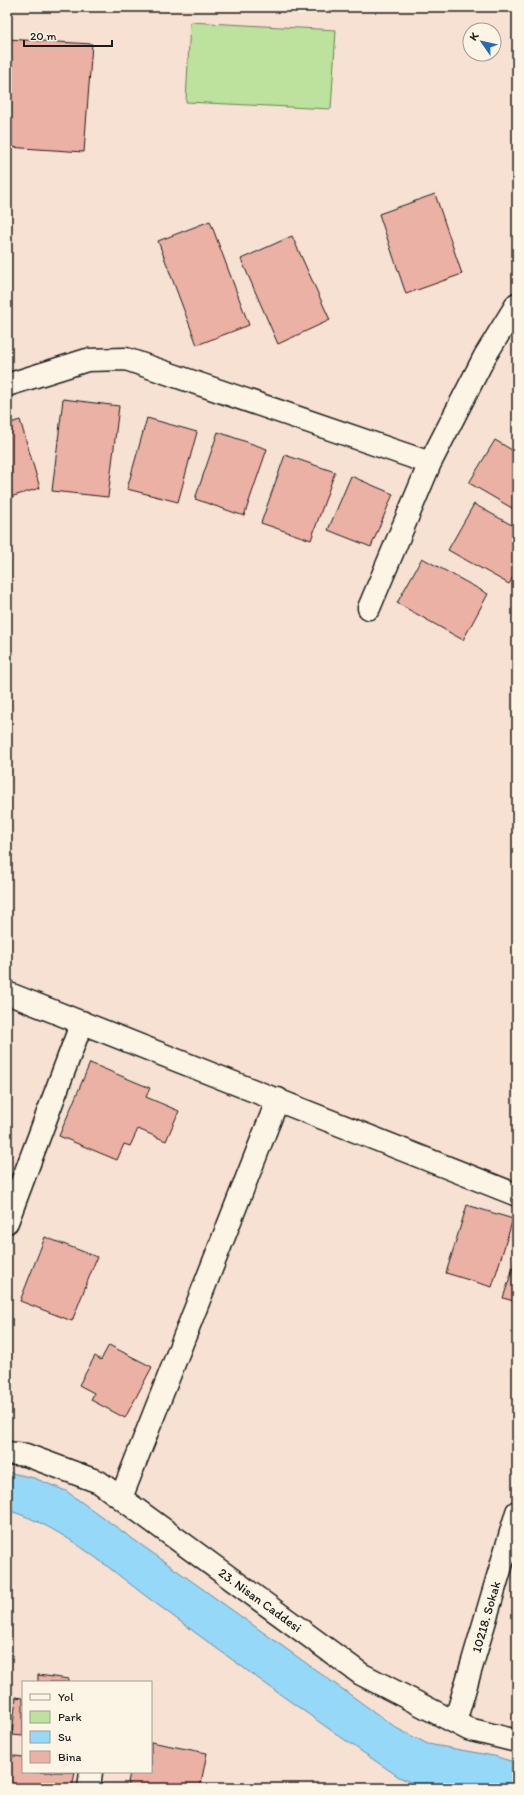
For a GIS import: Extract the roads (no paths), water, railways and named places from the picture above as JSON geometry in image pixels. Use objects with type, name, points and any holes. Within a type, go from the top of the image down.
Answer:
[{"type":"street","points":[[369,608],[430,463],[485,356],[517,304]]},
{"type":"street","points":[[7,385],[87,360],[126,360],[430,463]]},
{"type":"street","points":[[7,993],[278,1099],[517,1195]]},
{"type":"street","points":[[7,1222],[82,1022]]},
{"type":"street","points":[[120,1498],[278,1099]]},
{"type":"street","name":"23. Nisan Caddesi","points":[[7,1453],[26,1455],[99,1482],[361,1674],[468,1729],[517,1741]]},
{"type":"street","name":"10218. Sokak","points":[[455,1722],[517,1512]]},
{"type":"street","points":[[89,1788],[91,1773]]},
{"type":"water","points":[[7,1472],[34,1478],[66,1491],[398,1729],[428,1744],[494,1756],[517,1763],[517,1788],[424,1788],[399,1777],[250,1673],[69,1539],[29,1518],[7,1510]]}]
